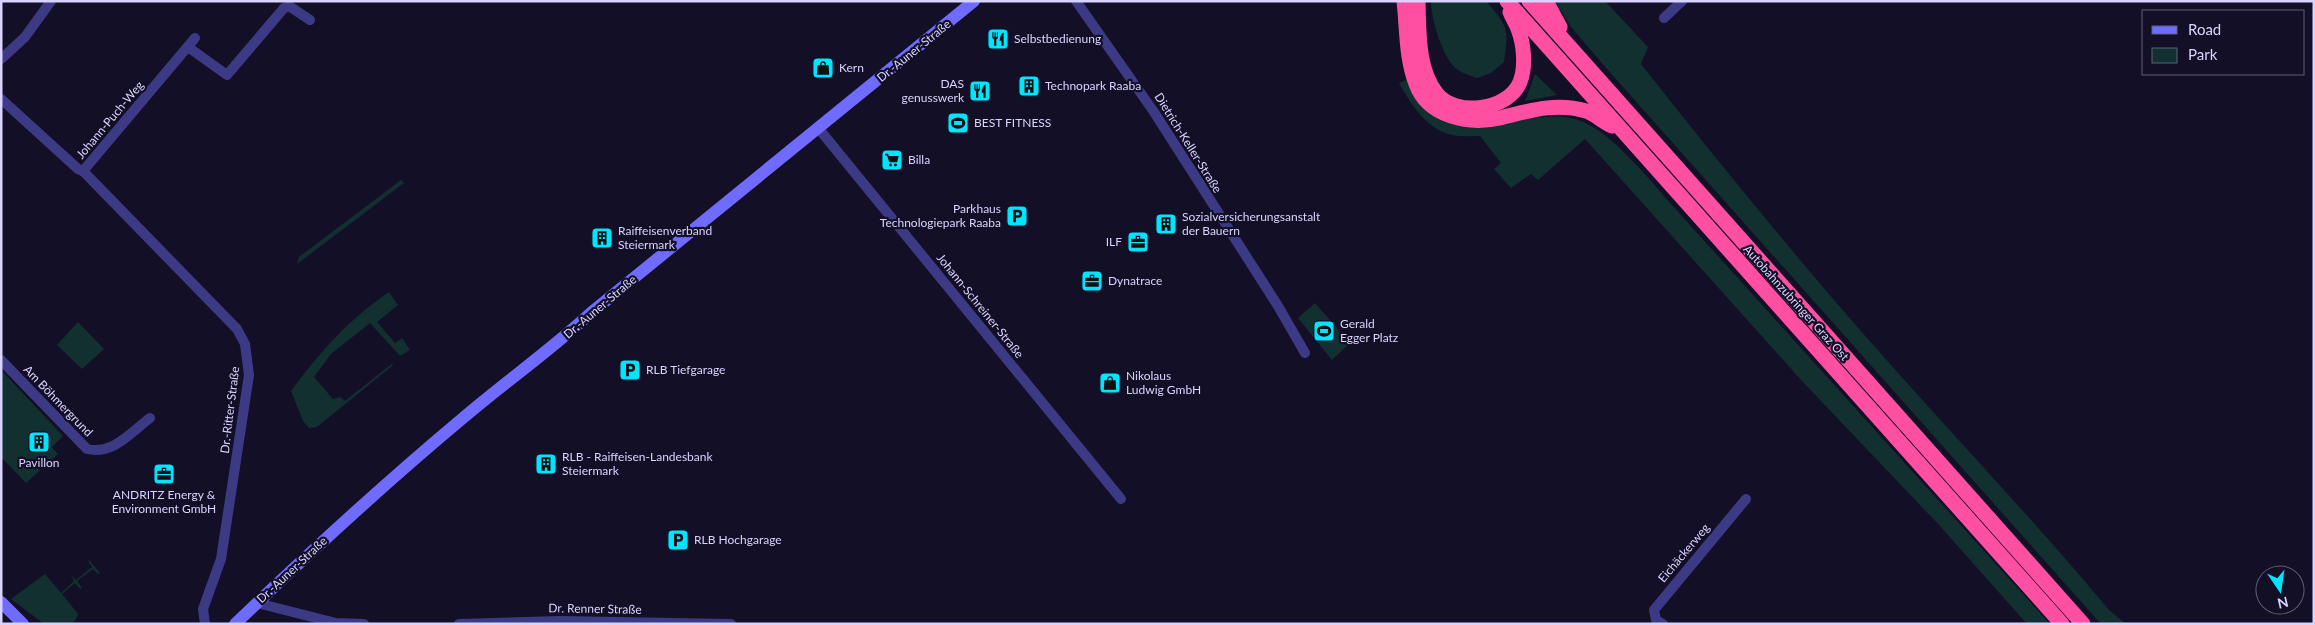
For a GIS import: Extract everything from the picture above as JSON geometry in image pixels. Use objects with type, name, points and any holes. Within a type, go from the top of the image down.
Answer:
[{"type":"highway","points":[[1404,1],[1411,69],[1416,85],[1424,97],[1446,115],[1467,120],[1489,120],[1544,107],[1560,107],[1587,111],[1623,132]]},
{"type":"highway","points":[[1418,1],[1423,65],[1428,79],[1436,93],[1443,100],[1453,105],[1476,108],[1489,106],[1500,101],[1519,84],[1522,74],[1523,49],[1518,29],[1506,1]]},
{"type":"highway","name":"Autobahnzubringer Graz Ost","points":[[1506,1],[2062,624]]},
{"type":"highway","name":"Autobahnzubringer Graz Ost","points":[[1529,1],[2083,624]]},
{"type":"highway","points":[[1546,1],[1574,52]]},
{"type":"main road","name":"Dr.-Auner-Straße","points":[[235,624],[344,522],[463,418],[820,129],[974,1]]},
{"type":"main road","points":[[1,602],[23,624]]},
{"type":"street","points":[[1,59],[25,37],[52,1]]},
{"type":"street","name":"Dietrich-Keller-Straße","points":[[1076,1],[1154,112],[1278,306],[1305,353]]},
{"type":"street","points":[[1664,18],[1682,1]]},
{"type":"street","points":[[188,47],[227,75],[284,8],[289,6],[294,8],[310,20]]},
{"type":"street","name":"Johann-Puch-Weg","points":[[1,99],[78,170],[83,171],[195,38]]},
{"type":"street","name":"Johann-Schreiner-Straße","points":[[820,129],[1121,499]]},
{"type":"street","name":"Dr.-Ritter-Straße","points":[[83,171],[237,329],[246,344],[249,374],[220,558],[203,609],[205,624]]},
{"type":"street","name":"Am Böhmergrund","points":[[1,360],[86,449],[95,450],[114,447],[150,418]]},
{"type":"street","name":"Eichäckerweg","points":[[1663,624],[1656,620],[1654,610],[1746,499]]},
{"type":"street","points":[[257,603],[336,623],[364,624]]},
{"type":"street","name":"Dr. Renner Straße","points":[[458,624],[524,622],[731,624]]},
{"type":"green space","points":[[1431,1],[1486,1],[1505,28],[1504,62],[1491,73],[1477,78],[1458,70],[1447,58],[1443,49],[1433,18]]},
{"type":"green space","points":[[1555,1],[1605,1],[1648,47],[1641,64],[1776,232],[1860,330],[2048,539],[2109,610],[2126,624],[2101,624],[1607,69],[1571,27]]},
{"type":"green space","points":[[1535,74],[1557,95],[1525,101]]},
{"type":"green space","points":[[1407,80],[1442,118],[1461,126],[1476,127],[1527,119],[1562,117],[1578,120],[1590,125],[1616,144],[2050,624],[2027,624],[1939,525],[1802,381],[1585,139],[1538,180],[1531,174],[1511,188],[1494,169],[1501,163],[1480,136],[1455,136],[1443,132],[1420,115],[1399,83]]},
{"type":"green space","points":[[401,180],[404,183],[297,264],[299,257]]},
{"type":"green space","points":[[389,292],[398,305],[377,322],[395,343],[402,338],[410,350],[400,356],[370,323],[331,354],[314,377],[333,399],[340,397],[345,401],[393,363],[392,366],[317,427],[309,428],[303,421],[291,391],[336,337],[360,314]]},
{"type":"green space","name":"Gerald Egger Platz","points":[[1315,303],[1350,343],[1332,360],[1298,318]]},
{"type":"green space","points":[[78,322],[104,349],[82,369],[57,345]]},
{"type":"green space","points":[[1,370],[63,436],[52,447],[58,454],[26,483],[1,457]]},
{"type":"green space","points":[[89,560],[100,573],[98,574],[93,569],[77,581],[82,588],[80,589],[75,583],[62,594],[78,614],[71,624],[44,624],[11,599],[45,574],[61,593],[74,581],[71,575],[76,580],[92,567]]},
{"type":"place","name":"Selbstbedienung","points":[[998,39]]},
{"type":"place","name":"Kern","points":[[823,68]]},
{"type":"place","name":"Technopark Raaba","points":[[1029,86]]},
{"type":"place","name":"DAS genusswerk","points":[[980,91]]},
{"type":"place","name":"BEST FITNESS","points":[[958,123]]},
{"type":"place","name":"Billa","points":[[892,160]]},
{"type":"place","name":"Parkhaus Technologiepark Raaba","points":[[1017,216]]},
{"type":"place","name":"Sozialversicherungsanstalt der Bauern","points":[[1166,224]]},
{"type":"place","name":"Raiffeisenverband Steiermark","points":[[602,238]]},
{"type":"place","name":"ILF","points":[[1138,242]]},
{"type":"place","name":"Dynatrace","points":[[1092,281]]},
{"type":"place","name":"Gerald Egger Platz","points":[[1324,331]]},
{"type":"place","name":"RLB Tiefgarage","points":[[630,370]]},
{"type":"place","name":"Nikolaus Ludwig GmbH","points":[[1110,383]]},
{"type":"place","name":"Pavillon","points":[[39,442]]},
{"type":"place","name":"RLB - Raiffeisen-Landesbank Steiermark","points":[[546,464]]},
{"type":"place","name":"ANDRITZ Energy & Environment GmbH","points":[[164,474]]},
{"type":"place","name":"RLB Hochgarage","points":[[678,540]]}]
